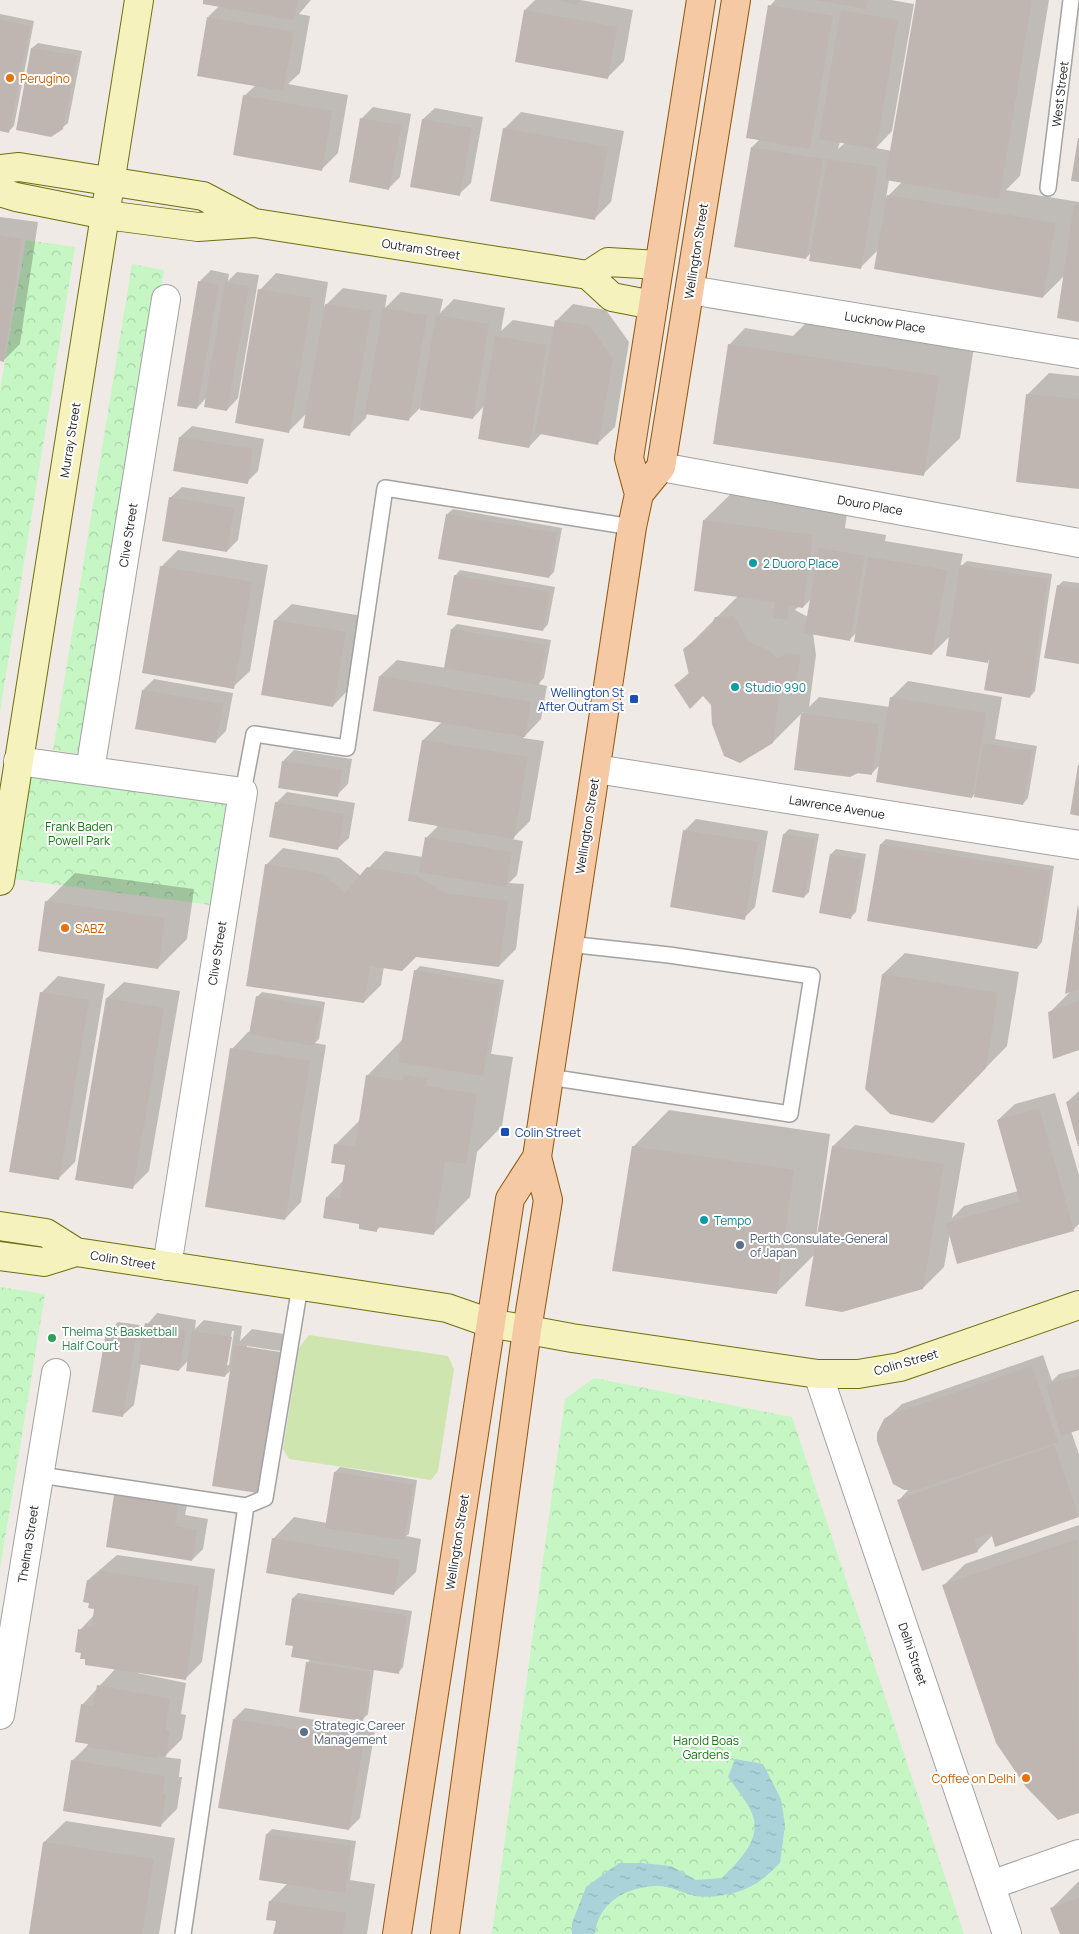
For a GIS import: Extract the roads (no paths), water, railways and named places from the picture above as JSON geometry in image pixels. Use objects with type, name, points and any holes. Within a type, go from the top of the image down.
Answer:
[{"type":"main road","name":"Wellington Street","points":[[639,494],[629,458],[701,0]]},
{"type":"main road","name":"Wellington Street","points":[[445,1934],[527,1330],[548,1200],[537,1157],[568,944],[632,527],[639,494],[661,467],[736,0]]},
{"type":"main road","name":"Wellington Street","points":[[397,1934],[510,1199],[537,1157]]},
{"type":"street","name":"Murray Street","points":[[0,881],[139,0]]},
{"type":"street","name":"Outram Street","points":[[0,168],[19,167],[202,196],[255,223]]},
{"type":"street","name":"Outram Street","points":[[0,192],[16,198],[106,215],[198,227],[255,223],[588,275]]},
{"type":"street","points":[[653,305],[612,297],[588,275],[608,262],[659,265]]},
{"type":"street","name":"Lucknow Place","points":[[690,290],[1079,354]]},
{"type":"street","name":"Clive Street","points":[[90,770],[166,299]]},
{"type":"street","name":"Douro Place","points":[[661,467],[1079,543]]},
{"type":"street","points":[[18,761],[243,792]]},
{"type":"street","name":"Lawrence Avenue","points":[[596,769],[1079,845]]},
{"type":"street","name":"Clive Street","points":[[167,1266],[243,792]]},
{"type":"street","name":"Colin Street","points":[[0,1226],[46,1233],[76,1252],[447,1308],[490,1324],[818,1374],[858,1374],[900,1367],[1079,1305]]},
{"type":"street","name":"Colin Street","points":[[0,1256],[44,1262],[76,1252]]},
{"type":"street","name":"Thelma Street","points":[[0,1715],[56,1373]]},
{"type":"street","name":"Delhi Street","points":[[818,1374],[1007,1934]]},
{"type":"street","points":[[991,1885],[1079,1854]]},
{"type":"lane","name":"West Street","points":[[1048,188],[1071,0]]},
{"type":"lane","points":[[243,792],[254,734],[348,748],[385,488],[632,527]]},
{"type":"lane","points":[[549,1076],[790,1114],[812,976],[669,955],[568,944]]},
{"type":"lane","points":[[40,1474],[246,1506],[265,1498],[300,1286]]},
{"type":"lane","points":[[182,1934],[246,1506]]},
{"type":"water","points":[[735,1759],[763,1764],[781,1799],[785,1825],[780,1863],[764,1878],[753,1885],[724,1895],[695,1896],[663,1886],[636,1889],[616,1898],[608,1905],[597,1923],[595,1934],[572,1934],[572,1923],[586,1887],[619,1863],[671,1866],[696,1880],[722,1878],[735,1865],[751,1842],[755,1825],[749,1807],[728,1777]]},
{"type":"place","name":"Perugino","points":[[10,78]]},
{"type":"place","name":"2 Duoro Place","points":[[753,563]]},
{"type":"place","name":"Studio 990","points":[[735,687]]},
{"type":"place","name":"Wellington St After Outram St","points":[[634,699]]},
{"type":"place","name":"SABZ","points":[[65,928]]},
{"type":"place","name":"Colin Street","points":[[505,1132]]},
{"type":"place","name":"Tempo","points":[[704,1220]]},
{"type":"place","name":"Perth Consulate-General of Japan","points":[[740,1245]]},
{"type":"place","name":"Thelma St Basketball Half Court","points":[[52,1338]]},
{"type":"place","name":"Strategic Career Management","points":[[304,1732]]},
{"type":"place","name":"Coffee on Delhi","points":[[1026,1778]]},
{"type":"park label","name":"Frank Baden Powell Park","points":[[79,833]]},
{"type":"park label","name":"Harold Boas Gardens","points":[[706,1747]]}]
